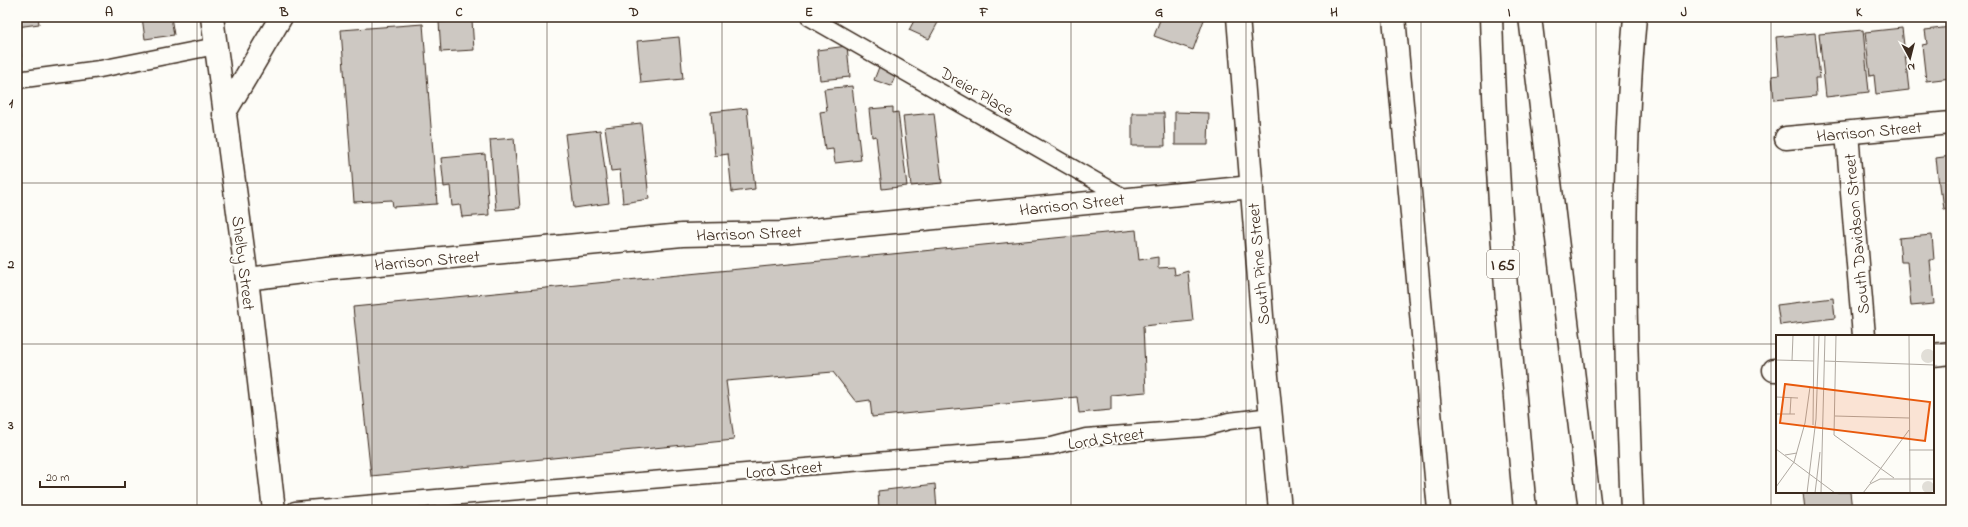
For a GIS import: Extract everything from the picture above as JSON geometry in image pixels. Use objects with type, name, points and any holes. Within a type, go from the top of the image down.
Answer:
[{"type":"main road","name":"Shelby Street","points":[[212,17],[247,279],[274,510]]},
{"type":"main road","points":[[224,114],[281,17]]},
{"type":"main road","name":"South Pine Street","points":[[1238,17],[1280,510]]},
{"type":"main road","points":[[1394,17],[1439,510]]},
{"type":"main road","name":"I 65","points":[[1491,17],[1497,175],[1525,510]]},
{"type":"main road","points":[[1530,17],[1590,510]]},
{"type":"main road","points":[[1632,510],[1626,355],[1626,198],[1635,17]]},
{"type":"main road","name":"Harrison Street","points":[[1786,138],[1951,123]]},
{"type":"main road","name":"South Davidson Street","points":[[1847,133],[1864,335]]},
{"type":"main road","name":"Harrison Street","points":[[247,279],[327,269],[682,235],[781,233],[1252,187]]},
{"type":"main road","points":[[1934,355],[1951,354]]},
{"type":"lane","name":"Dreier Place","points":[[809,17],[1127,199]]},
{"type":"lane","points":[[17,80],[100,69],[216,46]]},
{"type":"lane","name":"Lord Street","points":[[295,510],[1052,446],[1086,436],[1203,428],[1228,422],[1271,416]]},
{"type":"building","points":[[17,17],[38,17],[39,24],[17,27]]},
{"type":"building","points":[[142,17],[171,17],[174,35],[145,39]]},
{"type":"building","points":[[916,17],[941,17],[929,39],[909,30]]},
{"type":"building","points":[[1161,17],[1205,17],[1193,50],[1154,36]]},
{"type":"building","points":[[472,20],[474,50],[441,52],[439,22]]},
{"type":"building","points":[[423,24],[437,204],[393,207],[392,200],[354,202],[341,30]]},
{"type":"building","points":[[1951,27],[1951,78],[1926,81],[1922,45],[1927,44],[1925,30]]},
{"type":"building","points":[[1902,28],[1909,90],[1876,94],[1874,75],[1870,76],[1865,32]]},
{"type":"building","points":[[1863,30],[1869,92],[1826,97],[1819,34]]},
{"type":"building","points":[[1815,33],[1820,78],[1815,78],[1816,96],[1774,100],[1772,76],[1779,75],[1776,37]]},
{"type":"building","points":[[679,37],[683,79],[641,83],[637,41]]},
{"type":"building","points":[[17,39],[19,39],[22,63],[17,64]]},
{"type":"building","points":[[847,46],[850,77],[820,80],[817,50]]},
{"type":"building","points":[[879,67],[896,74],[891,86],[874,80]]},
{"type":"building","points":[[852,86],[861,160],[835,163],[833,149],[825,150],[820,112],[827,111],[824,89]]},
{"type":"building","points":[[893,107],[893,113],[898,112],[907,186],[882,189],[876,136],[872,137],[869,109]]},
{"type":"building","points":[[747,108],[755,189],[732,192],[728,154],[715,156],[711,112]]},
{"type":"building","points":[[1175,112],[1209,113],[1208,145],[1175,145]]},
{"type":"building","points":[[934,113],[942,183],[911,186],[903,116]]},
{"type":"building","points":[[1132,113],[1164,113],[1165,146],[1132,146]]},
{"type":"building","points":[[641,123],[649,199],[623,203],[620,170],[611,171],[605,127]]},
{"type":"building","points":[[600,130],[609,203],[574,208],[565,134]]},
{"type":"building","points":[[514,138],[520,208],[496,210],[490,140]]},
{"type":"building","points":[[485,154],[489,215],[462,217],[460,205],[452,206],[450,186],[444,187],[441,158]]},
{"type":"building","points":[[1951,156],[1951,208],[1944,209],[1942,193],[1940,194],[1936,158]]},
{"type":"building","points":[[1136,230],[1139,260],[1158,257],[1158,268],[1174,267],[1175,275],[1188,271],[1193,321],[1143,326],[1146,392],[1111,395],[1111,410],[1079,413],[1077,397],[872,417],[870,400],[856,402],[833,372],[726,381],[734,440],[371,476],[353,307]]},
{"type":"building","points":[[1932,235],[1934,260],[1930,260],[1934,304],[1911,306],[1907,262],[1901,262],[1899,238]]},
{"type":"building","points":[[1948,260],[1951,260],[1951,291]]},
{"type":"building","points":[[1833,298],[1835,318],[1780,325],[1777,305]]},
{"type":"building","points":[[935,484],[937,510],[879,510],[878,491]]},
{"type":"building","points":[[1803,493],[1850,493],[1852,510],[1805,510]]}]
